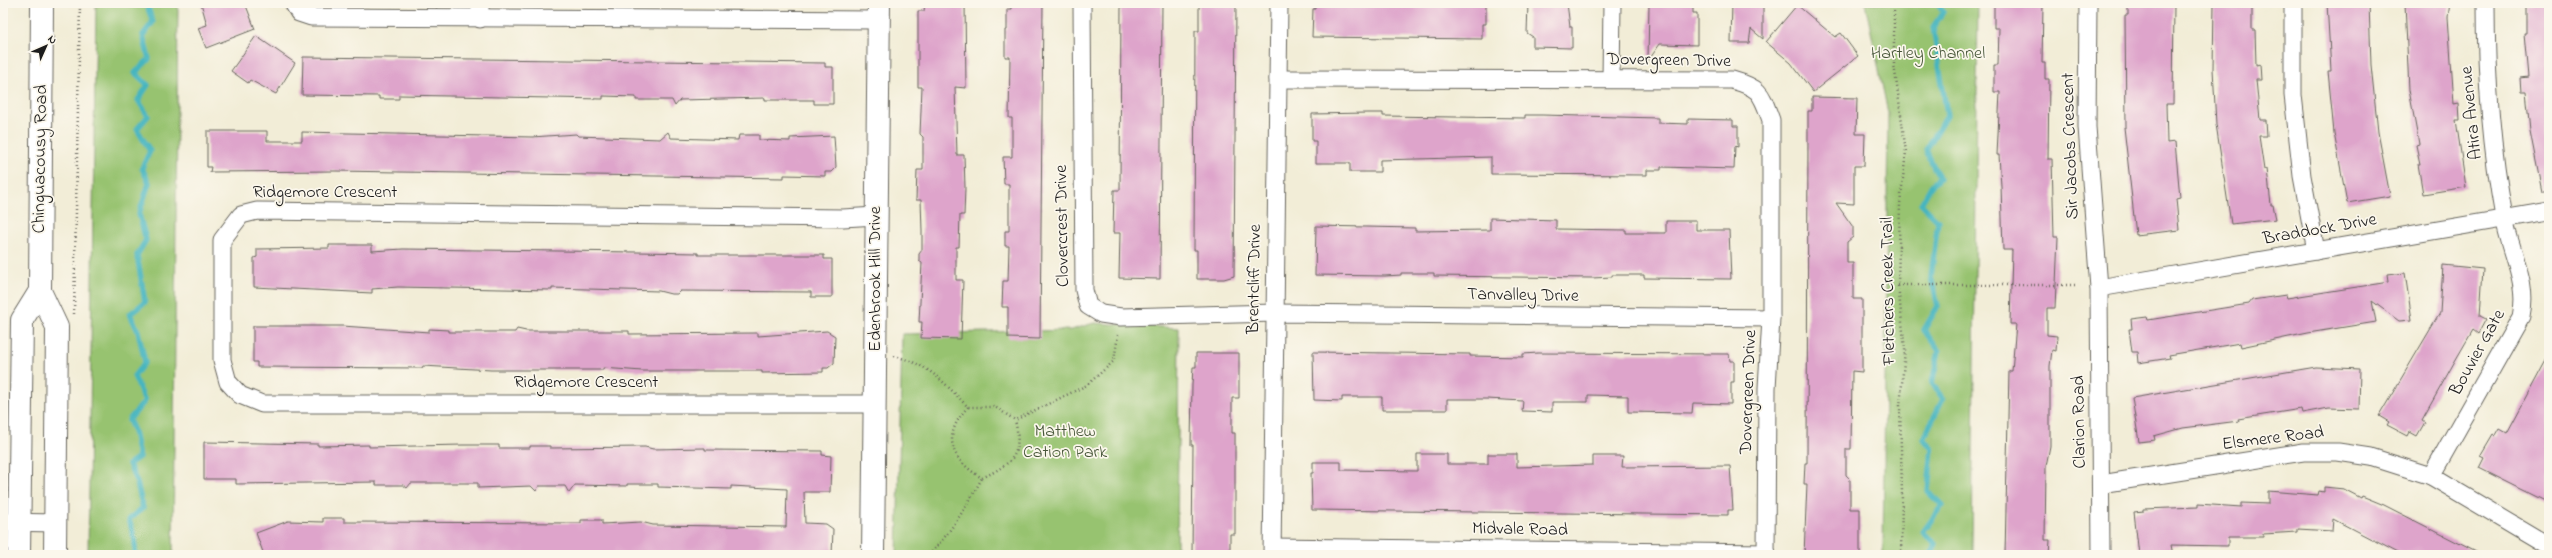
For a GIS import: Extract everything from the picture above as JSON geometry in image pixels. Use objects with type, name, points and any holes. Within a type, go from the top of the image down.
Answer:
[{"type":"main road","name":"Chinguacousy Road","points":[[42,3],[40,291],[57,327],[55,555]]},
{"type":"main road","name":"Edenbrook Hill Drive","points":[[873,555],[873,404],[876,352],[878,11]]},
{"type":"main road","points":[[19,555],[11,522],[22,320],[40,291]]},
{"type":"street","points":[[293,3],[299,13],[311,17],[480,11],[878,11]]},
{"type":"street","name":"Clovercrest Drive","points":[[1082,3],[1084,290],[1088,306],[1101,314],[1122,316],[1275,313]]},
{"type":"street","name":"Brentcliff Drive","points":[[1273,551],[1279,3]]},
{"type":"street","points":[[1612,3],[1612,79]]},
{"type":"street","name":"Sir Jacobs Crescent","points":[[2088,3],[2087,127],[2098,288]]},
{"type":"street","points":[[2293,3],[2293,95],[2302,176],[2316,251]]},
{"type":"street","name":"Atira Avenue","points":[[2486,3],[2488,88],[2504,219]]},
{"type":"street","name":"Dovergreen Drive","points":[[1278,79],[1732,80],[1753,86],[1763,98],[1771,120],[1771,318],[1767,388],[1767,554]]},
{"type":"street","name":"Ridgemore Crescent","points":[[873,404],[262,404],[240,395],[228,382],[222,360],[222,240],[241,215],[257,211],[843,218],[876,216]]},
{"type":"street","name":"Braddock Drive","points":[[2098,288],[2549,211]]},
{"type":"street","name":"Bouvier Gate","points":[[2431,476],[2521,318],[2524,290],[2504,219]]},
{"type":"street","name":"Clarion Road","points":[[2098,288],[2101,555]]},
{"type":"street","name":"Tanvalley Drive","points":[[1275,313],[1771,318]]},
{"type":"street","name":"Elsmere Road","points":[[2101,484],[2303,452],[2338,452],[2371,457],[2431,476],[2549,546]]},
{"type":"street","points":[[11,522],[55,523]]},
{"type":"street","name":"Midvale Road","points":[[1273,551],[1767,554]]},
{"type":"path","points":[[74,321],[80,3]]},
{"type":"path","name":"Fletchers Creek Trail","points":[[1894,3],[1894,64],[1906,152],[1900,204],[1898,285],[1905,350],[1900,406],[1902,492],[1901,555]]},
{"type":"path","points":[[1898,285],[2078,286]]},
{"type":"path","points":[[1015,420],[1088,385],[1114,360],[1122,316]]},
{"type":"path","points":[[876,352],[910,360],[932,371],[968,407],[995,407],[1015,420],[1019,435],[1017,450],[1006,466],[982,478],[958,519],[928,555]]},
{"type":"path","points":[[968,407],[958,418],[952,433],[956,458],[982,478]]},
{"type":"green space","points":[[96,3],[178,3],[173,555],[88,555]]},
{"type":"green space","name":"Hartley Channel","points":[[1865,3],[1978,3],[1972,555],[1883,555],[1888,113]]},
{"type":"green space","name":"Matthew Cation Park","points":[[1094,323],[1179,328],[1177,555],[897,555],[902,334],[1071,330]]},
{"type":"building","points":[[201,3],[245,3],[255,29],[206,48],[198,28],[207,25]]},
{"type":"building","points":[[925,3],[965,3],[966,88],[955,87],[957,155],[964,155],[965,188],[964,215],[960,215],[959,247],[956,247],[956,280],[963,280],[961,339],[921,338],[922,322],[919,322],[922,263],[919,261],[919,254],[922,250],[922,231],[921,200],[916,200],[917,170],[923,170],[923,137],[920,134],[922,87],[918,87],[918,11],[924,11]]},
{"type":"building","points":[[1011,3],[1043,3],[1040,339],[1008,338],[1008,307],[1002,307],[1003,281],[1008,281],[1009,246],[1005,246],[1005,231],[1009,231],[1009,184],[1004,184],[1003,157],[1012,157],[1012,118],[1009,118],[1010,57],[1005,57],[1007,9],[1011,9]]},
{"type":"building","points":[[1121,3],[1162,3],[1160,279],[1119,278],[1120,233],[1113,233],[1114,190],[1120,190]]},
{"type":"building","points":[[1199,3],[1236,3],[1234,276],[1224,279],[1197,279],[1197,250],[1194,250],[1195,31],[1199,31]]},
{"type":"building","points":[[1315,3],[1486,3],[1486,24],[1482,24],[1482,39],[1312,37],[1313,9],[1315,9]]},
{"type":"building","points":[[1528,3],[1567,3],[1570,27],[1572,27],[1572,48],[1533,47],[1533,37],[1527,33]]},
{"type":"building","points":[[1649,3],[1693,3],[1693,13],[1697,13],[1697,45],[1660,44],[1648,61]]},
{"type":"building","points":[[1732,3],[1763,3],[1763,39],[1751,29],[1749,43],[1731,43]]},
{"type":"building","points":[[1994,3],[2043,3],[2042,63],[2045,63],[2045,79],[2049,79],[2048,159],[2052,159],[2054,237],[2058,237],[2055,308],[2047,308],[2047,335],[2057,336],[2056,351],[2052,350],[2050,366],[2050,446],[2046,466],[2045,540],[2050,540],[2049,555],[2005,555],[2009,371],[2012,371],[2016,324],[2010,324],[2012,250],[2003,250],[2001,186],[1999,155],[1997,155],[2000,92],[1994,92],[1994,65],[1998,65],[1999,28],[1994,28]]},
{"type":"building","points":[[2128,3],[2174,3],[2173,104],[2166,104],[2167,143],[2175,142],[2180,198],[2176,199],[2179,230],[2136,235],[2124,127],[2126,127],[2125,15],[2128,15]]},
{"type":"building","points":[[2214,3],[2252,3],[2252,30],[2255,30],[2256,65],[2260,64],[2261,80],[2256,80],[2260,120],[2266,120],[2267,136],[2259,136],[2264,170],[2267,169],[2271,205],[2273,205],[2276,219],[2231,224],[2216,124],[2213,69]]},
{"type":"building","points":[[2327,3],[2369,3],[2371,65],[2378,132],[2390,196],[2347,203],[2334,133],[2328,71],[2331,71]]},
{"type":"building","points":[[2405,3],[2450,3],[2448,17],[2454,104],[2459,103],[2460,120],[2456,120],[2466,187],[2423,194],[2418,164],[2420,164],[2416,145],[2419,144],[2409,90]]},
{"type":"building","points":[[2526,3],[2549,3],[2549,192],[2542,192],[2530,131],[2526,92],[2521,92],[2520,78],[2528,77],[2524,33],[2526,33]]},
{"type":"building","points":[[1797,5],[1835,37],[1841,33],[1858,56],[1813,92],[1791,63],[1766,42]]},
{"type":"building","points":[[256,36],[295,63],[276,94],[250,80],[248,83],[231,71]]},
{"type":"building","points":[[303,57],[825,63],[825,67],[833,67],[833,104],[814,104],[814,100],[765,100],[765,98],[680,100],[675,106],[672,100],[636,100],[636,97],[603,96],[603,99],[399,95],[399,99],[379,99],[379,96],[302,95]]},
{"type":"building","points":[[1812,97],[1857,98],[1856,134],[1865,134],[1864,166],[1854,166],[1854,204],[1836,203],[1853,227],[1853,237],[1847,242],[1847,263],[1853,263],[1853,299],[1862,299],[1862,372],[1852,371],[1851,449],[1846,449],[1846,475],[1850,479],[1850,509],[1860,509],[1860,555],[1804,555],[1807,484],[1804,484],[1805,463],[1807,463],[1808,111],[1812,111]]},
{"type":"building","points":[[1383,113],[1383,116],[1525,118],[1525,115],[1542,115],[1658,118],[1658,123],[1688,124],[1688,119],[1733,120],[1733,126],[1738,126],[1738,147],[1735,146],[1734,169],[1661,167],[1661,170],[1647,170],[1647,175],[1491,174],[1491,157],[1380,160],[1380,172],[1350,172],[1350,163],[1316,163],[1316,141],[1312,141],[1312,114]]},
{"type":"building","points":[[207,131],[267,131],[267,141],[302,141],[302,132],[532,137],[576,134],[578,136],[660,139],[668,132],[671,138],[738,140],[739,135],[759,135],[759,140],[790,141],[790,138],[834,136],[836,167],[831,172],[825,172],[825,176],[784,175],[784,178],[336,171],[210,172],[211,167],[207,167]]},
{"type":"building","points":[[1490,218],[1556,220],[1556,229],[1626,230],[1626,233],[1666,233],[1666,221],[1696,221],[1696,230],[1729,230],[1731,279],[1644,278],[1644,275],[1612,275],[1612,277],[1592,278],[1434,276],[1434,273],[1401,273],[1401,275],[1385,276],[1315,275],[1316,226],[1415,228],[1415,231],[1490,230]]},
{"type":"building","points":[[329,245],[372,245],[372,251],[403,249],[698,253],[698,255],[824,255],[824,259],[832,259],[832,297],[811,297],[811,292],[680,291],[677,294],[671,294],[659,291],[552,288],[552,290],[398,287],[372,289],[372,293],[254,287],[254,258],[257,257],[257,249],[329,248]]},
{"type":"building","points":[[2443,265],[2483,269],[2480,316],[2486,319],[2478,334],[2473,330],[2422,420],[2425,422],[2417,436],[2410,432],[2408,436],[2387,425],[2389,422],[2379,416],[2440,313]]},
{"type":"building","points":[[2405,273],[2412,320],[2399,321],[2372,301],[2376,322],[2308,333],[2241,347],[2240,343],[2169,355],[2170,358],[2138,363],[2137,352],[2132,352],[2129,329],[2132,329],[2131,319],[2147,317],[2148,320],[2249,304],[2252,300],[2286,295],[2287,298],[2389,282],[2388,275]]},
{"type":"building","points":[[253,326],[342,326],[429,332],[429,329],[449,330],[449,332],[515,332],[517,329],[526,331],[629,331],[629,334],[758,333],[758,336],[827,331],[835,336],[834,363],[828,368],[823,368],[823,372],[762,373],[762,371],[642,371],[603,368],[603,370],[491,370],[423,366],[422,368],[257,367],[257,362],[253,362]]},
{"type":"building","points":[[1313,352],[1470,354],[1470,356],[1523,357],[1523,354],[1538,353],[1729,354],[1730,361],[1734,361],[1734,382],[1731,382],[1731,404],[1693,403],[1692,413],[1628,412],[1628,396],[1588,395],[1588,402],[1552,402],[1552,412],[1522,411],[1523,401],[1487,399],[1447,399],[1447,410],[1382,410],[1382,397],[1342,397],[1342,401],[1314,400]]},
{"type":"building","points":[[1196,353],[1239,353],[1239,398],[1232,398],[1232,433],[1235,433],[1235,534],[1230,534],[1230,555],[1192,555],[1192,385],[1193,367],[1196,367]]},
{"type":"building","points":[[2549,355],[2549,503],[2479,468],[2484,458],[2480,456],[2493,434],[2496,436],[2500,429],[2507,433]]},
{"type":"building","points":[[2316,367],[2360,369],[2359,409],[2329,408],[2302,413],[2301,409],[2238,419],[2239,421],[2183,428],[2154,436],[2155,440],[2139,442],[2132,398]]},
{"type":"building","points":[[204,442],[318,444],[318,446],[369,445],[369,447],[499,445],[499,448],[530,448],[530,446],[550,446],[550,448],[645,447],[653,449],[705,448],[705,450],[822,451],[822,455],[831,456],[830,492],[804,492],[805,523],[826,524],[833,529],[832,555],[264,555],[256,533],[288,521],[323,522],[323,518],[344,518],[344,522],[581,523],[581,520],[602,520],[602,524],[641,522],[653,525],[786,527],[787,489],[731,486],[731,489],[658,487],[658,484],[627,484],[627,486],[575,485],[569,493],[565,486],[539,486],[536,491],[531,486],[478,488],[478,483],[411,483],[407,488],[403,485],[376,485],[376,482],[236,484],[236,479],[204,479]]},
{"type":"building","points":[[1417,454],[1447,454],[1447,464],[1488,464],[1488,454],[1517,454],[1517,467],[1593,465],[1593,456],[1623,456],[1622,467],[1730,466],[1733,510],[1728,510],[1728,515],[1312,510],[1311,473],[1313,473],[1313,462],[1341,462],[1341,470],[1417,471]]},
{"type":"building","points":[[2324,487],[2344,489],[2361,498],[2362,496],[2384,505],[2482,555],[2402,555],[2333,519],[2332,531],[2298,529],[2298,532],[2263,534],[2263,537],[2228,537],[2228,546],[2171,545],[2173,555],[2139,555],[2134,512],[2143,511],[2143,509],[2198,507],[2198,504],[2241,507],[2241,503],[2268,504],[2268,491],[2318,495],[2319,491],[2324,492]]},
{"type":"waterway","points":[[135,555],[135,541],[129,519],[143,508],[137,483],[129,464],[139,457],[134,431],[129,420],[145,401],[134,376],[145,362],[138,331],[130,314],[145,302],[137,255],[146,240],[139,214],[149,183],[142,168],[150,151],[137,129],[148,116],[138,100],[148,85],[135,73],[149,59],[143,35],[153,22],[146,3]]},
{"type":"waterway","points":[[1931,555],[1935,544],[1923,532],[1942,505],[1928,491],[1932,448],[1923,439],[1943,399],[1932,383],[1939,351],[1924,330],[1938,306],[1931,277],[1938,221],[1921,204],[1931,186],[1939,178],[1926,150],[1947,115],[1933,27],[1943,12],[1937,3]]}]
